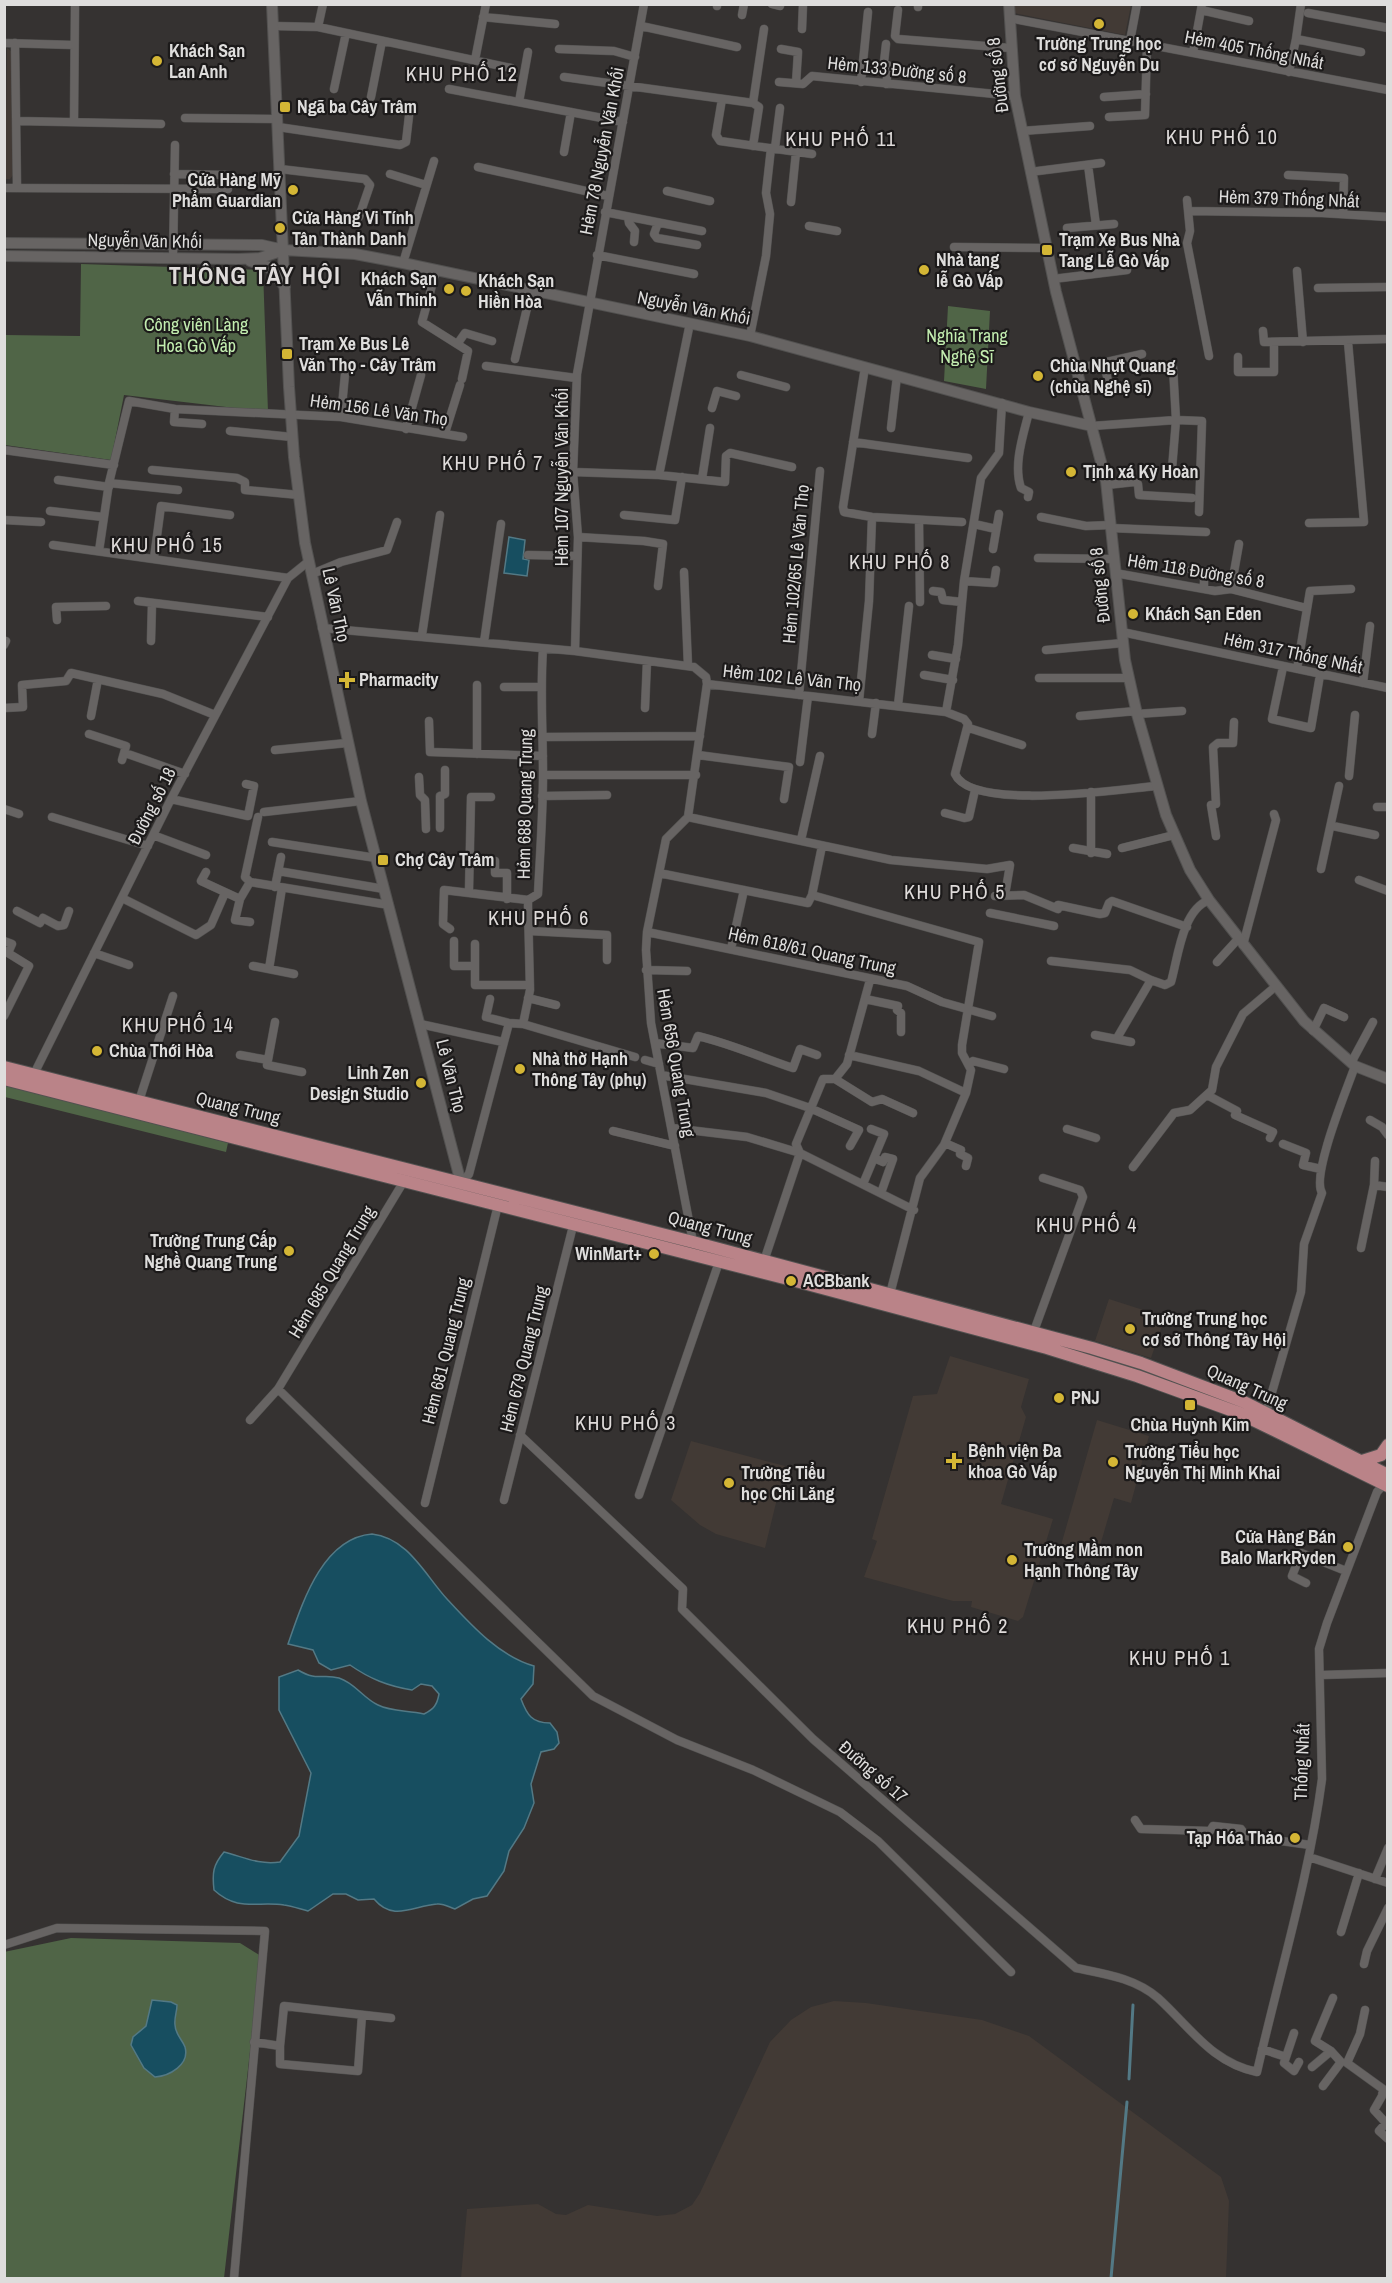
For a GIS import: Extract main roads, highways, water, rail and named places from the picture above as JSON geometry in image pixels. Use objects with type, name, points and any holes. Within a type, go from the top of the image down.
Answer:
[{"type":"main road","name":"Quang Trung","points":[[4,1067],[31,1080],[244,1134],[461,1183],[693,1242],[764,1261],[793,1274],[1032,1338]]},
{"type":"main road","name":"Quang Trung","points":[[4,1079],[31,1080],[139,1101],[404,1181],[573,1226],[719,1262],[793,1274],[890,1294],[1108,1360],[1162,1371],[1266,1413],[1359,1462],[1382,1481]]},
{"type":"main road","name":"Lê Văn Thọ","points":[[461,1183],[464,1197]]},
{"type":"main road","name":"Quang Trung","points":[[1108,1360],[1239,1413],[1382,1481]]},
{"type":"main road","points":[[1359,1462],[1381,1455],[1388,1447]]},
{"type":"water","points":[[509,537],[525,540],[523,559],[529,560],[527,576],[504,573]]},
{"type":"water","points":[[372,1534],[396,1542],[406,1550],[447,1599],[476,1629],[509,1655],[534,1666],[533,1684],[521,1699],[534,1720],[550,1723],[557,1732],[559,1743],[554,1749],[541,1752],[531,1784],[534,1803],[524,1828],[509,1851],[504,1871],[487,1896],[473,1899],[455,1909],[439,1904],[404,1911],[388,1910],[374,1899],[358,1900],[346,1894],[333,1894],[308,1911],[284,1905],[231,1901],[214,1890],[214,1870],[224,1852],[258,1861],[280,1862],[299,1836],[311,1773],[279,1710],[279,1677],[298,1670],[310,1676],[339,1678],[350,1683],[373,1702],[394,1710],[424,1714],[433,1708],[437,1701],[439,1694],[432,1686],[421,1684],[412,1690],[395,1686],[372,1678],[350,1665],[331,1670],[319,1663],[313,1650],[288,1644],[300,1610],[316,1576],[327,1560],[340,1547],[355,1538]]},
{"type":"water","points":[[152,2000],[177,2005],[175,2028],[186,2053],[181,2064],[172,2072],[155,2077],[144,2068],[131,2045],[133,2037],[146,2026]]},
{"type":"waterway","points":[[1129,2079],[1133,2005]]},
{"type":"waterway","points":[[1111,2278],[1127,2102]]},
{"type":"place","name":"Trường Trung học cơ sở Nguyễn Du","points":[[1099,24]]},
{"type":"place","name":"Khách Sạn Lan Anh","points":[[157,61]]},
{"type":"place","name":"Ngã ba Cây Trâm","points":[[285,107]]},
{"type":"place","name":"Cửa Hàng Mỹ Phẩm Guardian","points":[[293,190]]},
{"type":"place","name":"Cửa Hàng Vi Tính Tân Thành Danh","points":[[280,228]]},
{"type":"place","name":"Trạm Xe Bus Nhà Tang Lễ Gò Vấp","points":[[1047,250]]},
{"type":"place","name":"Nhà tang lễ Gò Vấp","points":[[924,270]]},
{"type":"place","name":"Khách Sạn Vẫn Thỉnh","points":[[449,289]]},
{"type":"place","name":"Khách Sạn Hiền Hòa","points":[[466,291]]},
{"type":"place","name":"Trạm Xe Bus Lê Văn Thọ - Cây Trâm","points":[[287,354]]},
{"type":"place","name":"Chùa Nhựt Quang (chùa Nghệ sĩ)","points":[[1038,376]]},
{"type":"place","name":"Tịnh xá Kỳ Hoàn","points":[[1071,472]]},
{"type":"place","name":"Khách Sạn Eden","points":[[1133,614]]},
{"type":"place","name":"Pharmacity","points":[[347,680]]},
{"type":"place","name":"Chợ Cây Trâm","points":[[383,860]]},
{"type":"place","name":"Chùa Thới Hòa","points":[[97,1051]]},
{"type":"place","name":"Nhà thờ Hạnh Thông Tây (phụ)","points":[[520,1069]]},
{"type":"place","name":"Linh Zen Design Studio","points":[[421,1083]]},
{"type":"place","name":"Trường Trung Cấp Nghề Quang Trung","points":[[289,1251]]},
{"type":"place","name":"WinMart+","points":[[654,1254]]},
{"type":"place","name":"ACBbank","points":[[791,1281]]},
{"type":"place","name":"Trường Trung học cơ sở Thông Tây Hội","points":[[1130,1329]]},
{"type":"place","name":"PNJ","points":[[1059,1398]]},
{"type":"place","name":"Chùa Huỳnh Kim","points":[[1190,1405]]},
{"type":"place","name":"Bệnh viện Đa khoa Gò Vấp","points":[[954,1461]]},
{"type":"place","name":"Trường Tiểu học Nguyễn Thị Minh Khai","points":[[1113,1462]]},
{"type":"place","name":"Trường Tiểu học Chi Lăng","points":[[729,1483]]},
{"type":"place","name":"Cửa Hàng Bán Balo MarkRyden","points":[[1348,1547]]},
{"type":"place","name":"Trường Mầm non Hạnh Thông Tây","points":[[1012,1560]]},
{"type":"place","name":"Tạp Hóa Thảo","points":[[1295,1838]]},
{"type":"district","name":"KHU PHỐ 12","points":[[462,74]]},
{"type":"district","name":"KHU PHỐ 10","points":[[1222,137]]},
{"type":"district","name":"KHU PHỐ 11","points":[[841,139]]},
{"type":"district","name":"THÔNG TÂY HỘI","points":[[255,276]]},
{"type":"district","name":"KHU PHỐ 7","points":[[493,463]]},
{"type":"district","name":"KHU PHỐ 15","points":[[167,545]]},
{"type":"district","name":"KHU PHỐ 8","points":[[900,562]]},
{"type":"district","name":"KHU PHỐ 5","points":[[955,892]]},
{"type":"district","name":"KHU PHỐ 6","points":[[539,918]]},
{"type":"district","name":"KHU PHỐ 14","points":[[178,1025]]},
{"type":"district","name":"KHU PHỐ 4","points":[[1087,1225]]},
{"type":"district","name":"KHU PHỐ 3","points":[[626,1423]]},
{"type":"district","name":"KHU PHỐ 2","points":[[958,1626]]},
{"type":"district","name":"KHU PHỐ 1","points":[[1180,1658]]},
{"type":"park label","name":"Công viên Làng Hoa Gò Vấp","points":[[196,335]]},
{"type":"park label","name":"Nghĩa Trang Nghệ Sĩ","points":[[967,346]]}]
